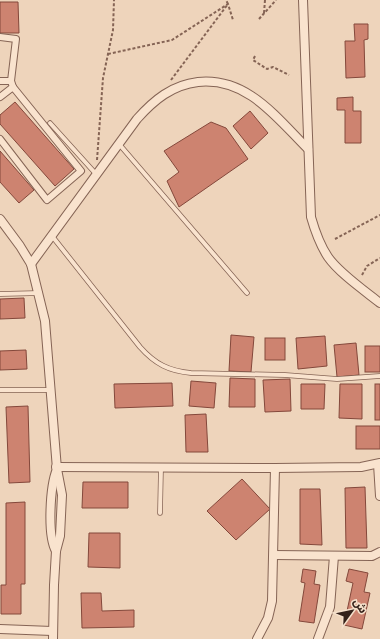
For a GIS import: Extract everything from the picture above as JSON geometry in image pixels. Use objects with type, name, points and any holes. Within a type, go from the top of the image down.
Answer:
[{"type":"street","points":[[303,0],[311,217],[318,239],[329,258],[362,289],[380,303]]},
{"type":"street","points":[[0,37],[16,39],[12,84],[0,97]]},
{"type":"street","points":[[0,81],[12,84],[81,171],[47,200],[0,140]]},
{"type":"street","points":[[31,264],[96,174],[151,103],[169,91],[189,83],[210,81],[231,85],[247,93],[261,103],[308,149]]},
{"type":"street","points":[[0,219],[31,264],[40,293],[46,327],[56,468],[52,481],[51,494],[52,540],[56,551],[53,635],[0,630]]},
{"type":"street","points":[[56,468],[161,466],[275,468],[361,467],[379,463],[380,496]]},
{"type":"street","points":[[257,639],[268,618],[272,601],[275,468]]},
{"type":"street","points":[[274,554],[372,556],[380,552]]},
{"type":"street","points":[[318,639],[331,603],[334,556]]},
{"type":"lane","points":[[50,123],[96,174]]},
{"type":"lane","points":[[119,144],[247,293]]},
{"type":"lane","points":[[52,236],[150,358],[162,366],[176,372],[285,375],[337,379],[380,376]]},
{"type":"lane","points":[[0,294],[40,293]]},
{"type":"lane","points":[[0,390],[50,390]]},
{"type":"lane","points":[[160,513],[161,466]]},
{"type":"path","points":[[96,162],[103,78],[113,30],[114,0]]},
{"type":"path","points":[[226,0],[233,20]]},
{"type":"path","points":[[264,0],[264,13]]},
{"type":"path","points":[[259,19],[276,0]]},
{"type":"path","points":[[108,54],[172,40],[228,4]]},
{"type":"path","points":[[168,84],[228,4]]},
{"type":"path","points":[[255,56],[253,60],[267,69],[273,67],[289,75]]},
{"type":"path","points":[[335,239],[380,215]]},
{"type":"path","points":[[362,275],[367,266],[380,258]]},
{"type":"building","points":[[0,2],[18,2],[19,33],[0,33]]},
{"type":"building","points":[[354,24],[368,24],[368,39],[364,40],[365,77],[346,78],[345,41],[355,41]]},
{"type":"building","points":[[353,97],[353,111],[361,111],[361,143],[345,143],[345,110],[337,110],[337,98]]},
{"type":"building","points":[[15,102],[74,169],[55,186],[0,124],[0,115]]},
{"type":"building","points":[[250,111],[268,133],[251,149],[233,126]]},
{"type":"building","points":[[211,122],[226,128],[248,159],[179,207],[167,181],[179,172],[164,151]]},
{"type":"building","points":[[0,151],[34,190],[19,203],[0,182]]},
{"type":"building","points":[[24,298],[25,318],[0,319],[0,299]]},
{"type":"building","points":[[231,335],[254,337],[251,372],[229,371]]},
{"type":"building","points":[[325,336],[327,366],[298,369],[296,338]]},
{"type":"building","points":[[265,338],[285,338],[285,360],[265,360]]},
{"type":"building","points":[[356,343],[359,375],[337,377],[334,345]]},
{"type":"building","points":[[365,346],[380,346],[380,372],[365,372]]},
{"type":"building","points":[[26,350],[27,369],[0,370],[0,351]]},
{"type":"building","points":[[230,378],[255,379],[255,407],[229,407]]},
{"type":"building","points":[[290,379],[291,411],[265,412],[263,380]]},
{"type":"building","points":[[191,381],[216,383],[214,408],[189,406]]},
{"type":"building","points":[[172,383],[173,406],[115,408],[114,384]]},
{"type":"building","points":[[301,384],[325,384],[324,409],[301,409]]},
{"type":"building","points":[[340,384],[362,384],[362,419],[339,418]]},
{"type":"building","points":[[375,384],[380,384],[380,420],[375,420]]},
{"type":"building","points":[[28,406],[30,482],[9,483],[6,407]]},
{"type":"building","points":[[206,414],[208,452],[186,452],[185,415]]},
{"type":"building","points":[[356,426],[380,426],[380,449],[356,449]]},
{"type":"building","points":[[242,479],[270,509],[236,540],[207,511]]},
{"type":"building","points":[[83,482],[128,482],[128,508],[82,508]]},
{"type":"building","points":[[365,487],[367,548],[346,548],[345,488]]},
{"type":"building","points":[[300,489],[320,489],[322,545],[300,544]]},
{"type":"building","points":[[25,502],[25,584],[21,584],[21,614],[1,614],[1,585],[6,585],[6,503]]},
{"type":"building","points":[[89,533],[120,533],[120,568],[88,567]]},
{"type":"building","points":[[303,569],[316,571],[314,584],[320,585],[314,623],[299,621],[305,583],[301,582]]},
{"type":"building","points":[[349,569],[368,573],[364,592],[370,593],[362,629],[344,625],[353,583],[346,581]]},
{"type":"building","points":[[81,593],[101,593],[102,611],[134,610],[134,627],[82,628]]}]
